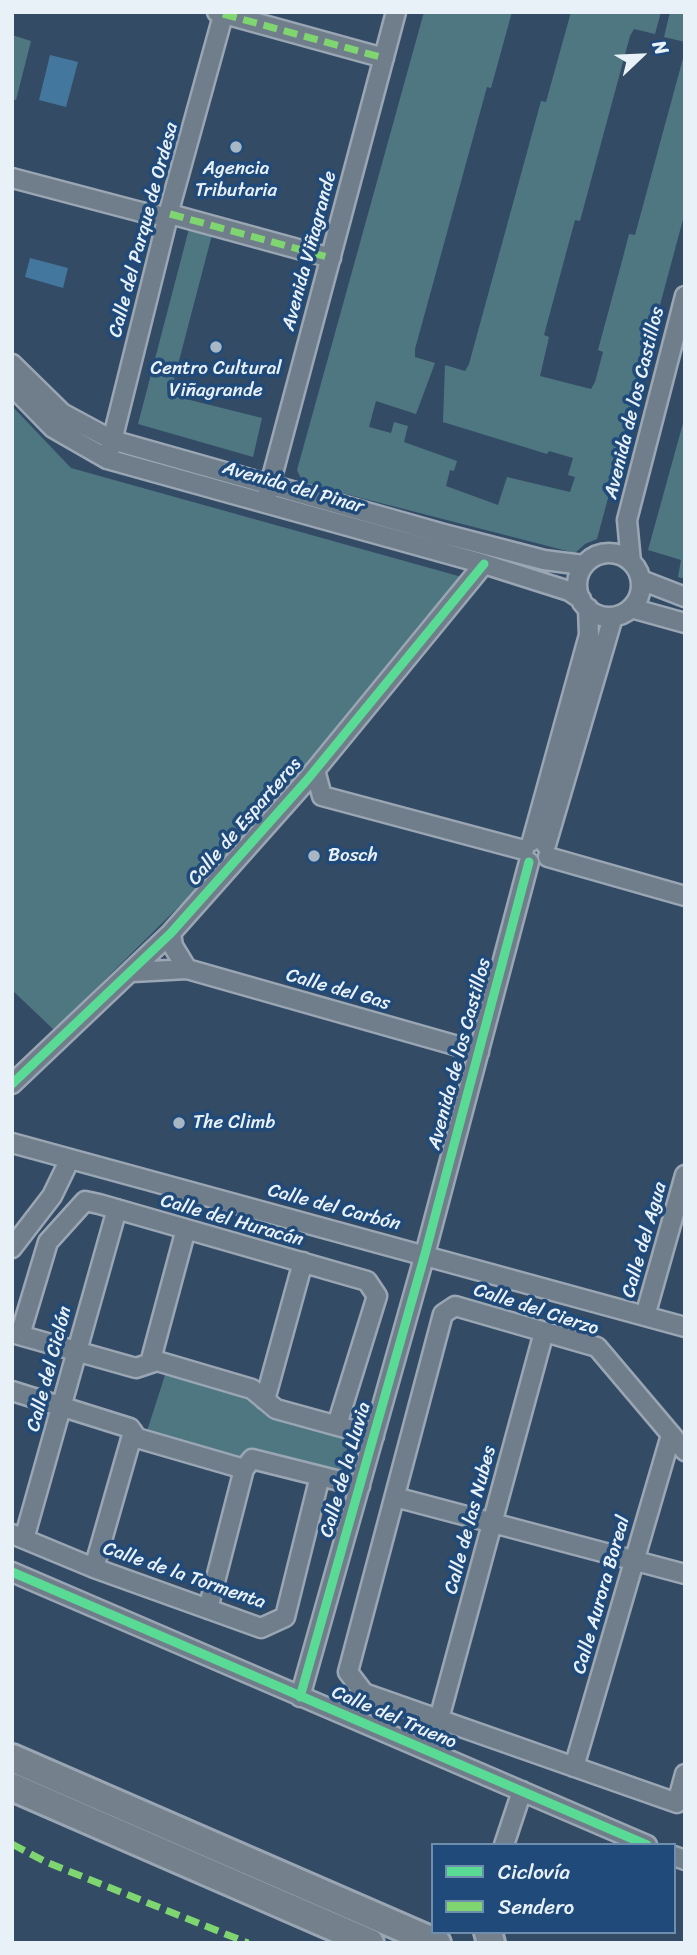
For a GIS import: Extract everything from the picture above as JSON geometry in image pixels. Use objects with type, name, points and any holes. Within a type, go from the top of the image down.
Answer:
[{"type":"highway","points":[[12,1745],[92,1792]]},
{"type":"highway","points":[[12,1758],[437,1943]]},
{"type":"highway","points":[[12,1787],[370,1943]]},
{"type":"highway","points":[[12,1796],[84,1819]]},
{"type":"highway","points":[[369,1914],[431,1927]]},
{"type":"street","name":"Avenida Viñagrande","points":[[268,494],[396,12]]},
{"type":"street","points":[[221,13],[384,58]]},
{"type":"street","name":"Calle del Parque de Ordesa","points":[[107,459],[221,13]]},
{"type":"street","points":[[12,178],[141,212],[162,216],[170,214],[331,258]]},
{"type":"street","name":"Avenida de los Castillos","points":[[601,554],[627,520],[678,351],[685,296]]},
{"type":"street","name":"Avenida del Pinar","points":[[12,364],[62,413],[113,440],[268,494],[569,591],[584,604]]},
{"type":"street","name":"Avenida del Pinar","points":[[12,387],[53,428],[107,459],[268,494],[544,560],[583,565]]},
{"type":"street","name":"Avenida de los Castillos","points":[[627,520],[631,562]]},
{"type":"street","points":[[641,580],[637,600],[631,608],[613,617],[599,615],[584,604],[578,576],[583,565],[601,554],[623,556],[631,562],[641,580],[685,597]]},
{"type":"street","name":"Calle de Esparteros","points":[[12,1084],[134,972],[171,933],[311,775],[484,564]]},
{"type":"street","name":"Avenida de los Castillos","points":[[425,1254],[536,851],[589,635],[584,604]]},
{"type":"street","points":[[631,608],[685,623]]},
{"type":"street","name":"Avenida de los Castillos","points":[[536,851],[613,617]]},
{"type":"street","points":[[311,775],[321,796]]},
{"type":"street","points":[[288,801],[321,796],[536,851],[685,896]]},
{"type":"street","points":[[171,933],[173,946],[187,969]]},
{"type":"street","name":"Calle del Gas","points":[[134,972],[187,969],[479,1052]]},
{"type":"street","name":"Calle del Carbón","points":[[12,1143],[69,1161],[425,1254],[685,1327]]},
{"type":"street","points":[[12,1248],[52,1196],[69,1161]]},
{"type":"street","name":"Calle del Agua","points":[[645,1316],[685,1175]]},
{"type":"street","name":"Calle del Huracán","points":[[16,1334],[48,1242],[85,1201],[117,1209],[367,1281],[377,1296],[337,1425]]},
{"type":"street","name":"Calle del Ciclón","points":[[18,1537],[61,1406],[117,1209]]},
{"type":"street","points":[[150,1363],[186,1229]]},
{"type":"street","name":"Calle de la Lluvia","points":[[300,1697],[425,1254]]},
{"type":"street","points":[[265,1400],[303,1262]]},
{"type":"street","name":"Calle del Cierzo","points":[[456,1306],[597,1347],[685,1451]]},
{"type":"street","name":"Calle del Trueno","points":[[456,1306],[443,1314],[348,1672],[363,1693],[677,1803],[685,1774]]},
{"type":"street","name":"Calle de las Nubes","points":[[439,1719],[544,1332]]},
{"type":"street","points":[[16,1334],[136,1368],[157,1361],[252,1389],[276,1409],[374,1436]]},
{"type":"street","points":[[12,1391],[130,1428],[137,1438],[244,1469]]},
{"type":"street","points":[[94,1568],[133,1432]]},
{"type":"street","name":"Calle Aurora Boreal","points":[[574,1767],[671,1435]]},
{"type":"street","points":[[208,1609],[244,1469],[253,1458],[360,1486]]},
{"type":"street","name":"Calle de la Tormenta","points":[[18,1537],[94,1568],[261,1628],[285,1617],[320,1476]]},
{"type":"street","points":[[395,1497],[685,1574]]},
{"type":"street","name":"Calle del Trueno","points":[[12,1572],[643,1843]]},
{"type":"street","points":[[505,1843],[523,1791]]},
{"type":"green space","points":[[424,12],[512,12],[491,88],[487,87],[415,349],[415,357],[435,363],[416,414],[376,401],[369,427],[391,433],[394,422],[408,426],[404,442],[457,461],[454,471],[450,470],[446,486],[498,505],[507,477],[570,492],[575,477],[568,475],[573,458],[549,451],[547,454],[443,422],[445,365],[465,371],[469,364],[541,101],[546,102],[571,12],[661,12],[655,34],[634,29],[630,36],[580,221],[575,220],[544,335],[549,337],[540,376],[591,389],[595,382],[603,352],[598,350],[629,234],[635,235],[685,51],[685,212],[597,539],[585,544],[575,553],[303,483],[297,470]]},
{"type":"green space","points":[[670,12],[685,12],[685,42],[664,37]]},
{"type":"green space","points":[[12,35],[31,41],[16,100],[12,99]]},
{"type":"green space","points":[[190,225],[213,231],[170,395],[262,418],[253,457],[138,424]]},
{"type":"green space","points":[[12,406],[71,468],[462,577],[238,848],[54,1030],[12,990]]},
{"type":"green space","points":[[685,416],[685,579],[678,577],[681,560],[648,550]]},
{"type":"green space","points":[[166,1372],[249,1396],[266,1412],[351,1435],[341,1472],[254,1452],[240,1461],[147,1431]]},
{"type":"water","points":[[50,55],[78,62],[66,107],[39,100]]},
{"type":"water","points":[[30,258],[68,268],[63,288],[25,277]]},
{"type":"marked path","points":[[223,14],[384,58]]},
{"type":"marked path","points":[[170,214],[331,258]]},
{"type":"marked path","points":[[12,1844],[46,1862],[248,1943]]},
{"type":"cycle path","points":[[12,1084],[171,933],[307,780],[484,564]]},
{"type":"cycle path","points":[[300,1697],[425,1254],[529,862]]},
{"type":"cycle path","points":[[12,1572],[642,1843]]},
{"type":"place","name":"Agencia Tributaria","points":[[236,147]]},
{"type":"place","name":"Centro Cultural Viñagrande","points":[[216,347]]},
{"type":"place","name":"Bosch","points":[[314,856]]},
{"type":"place","name":"The Climb","points":[[179,1123]]}]
